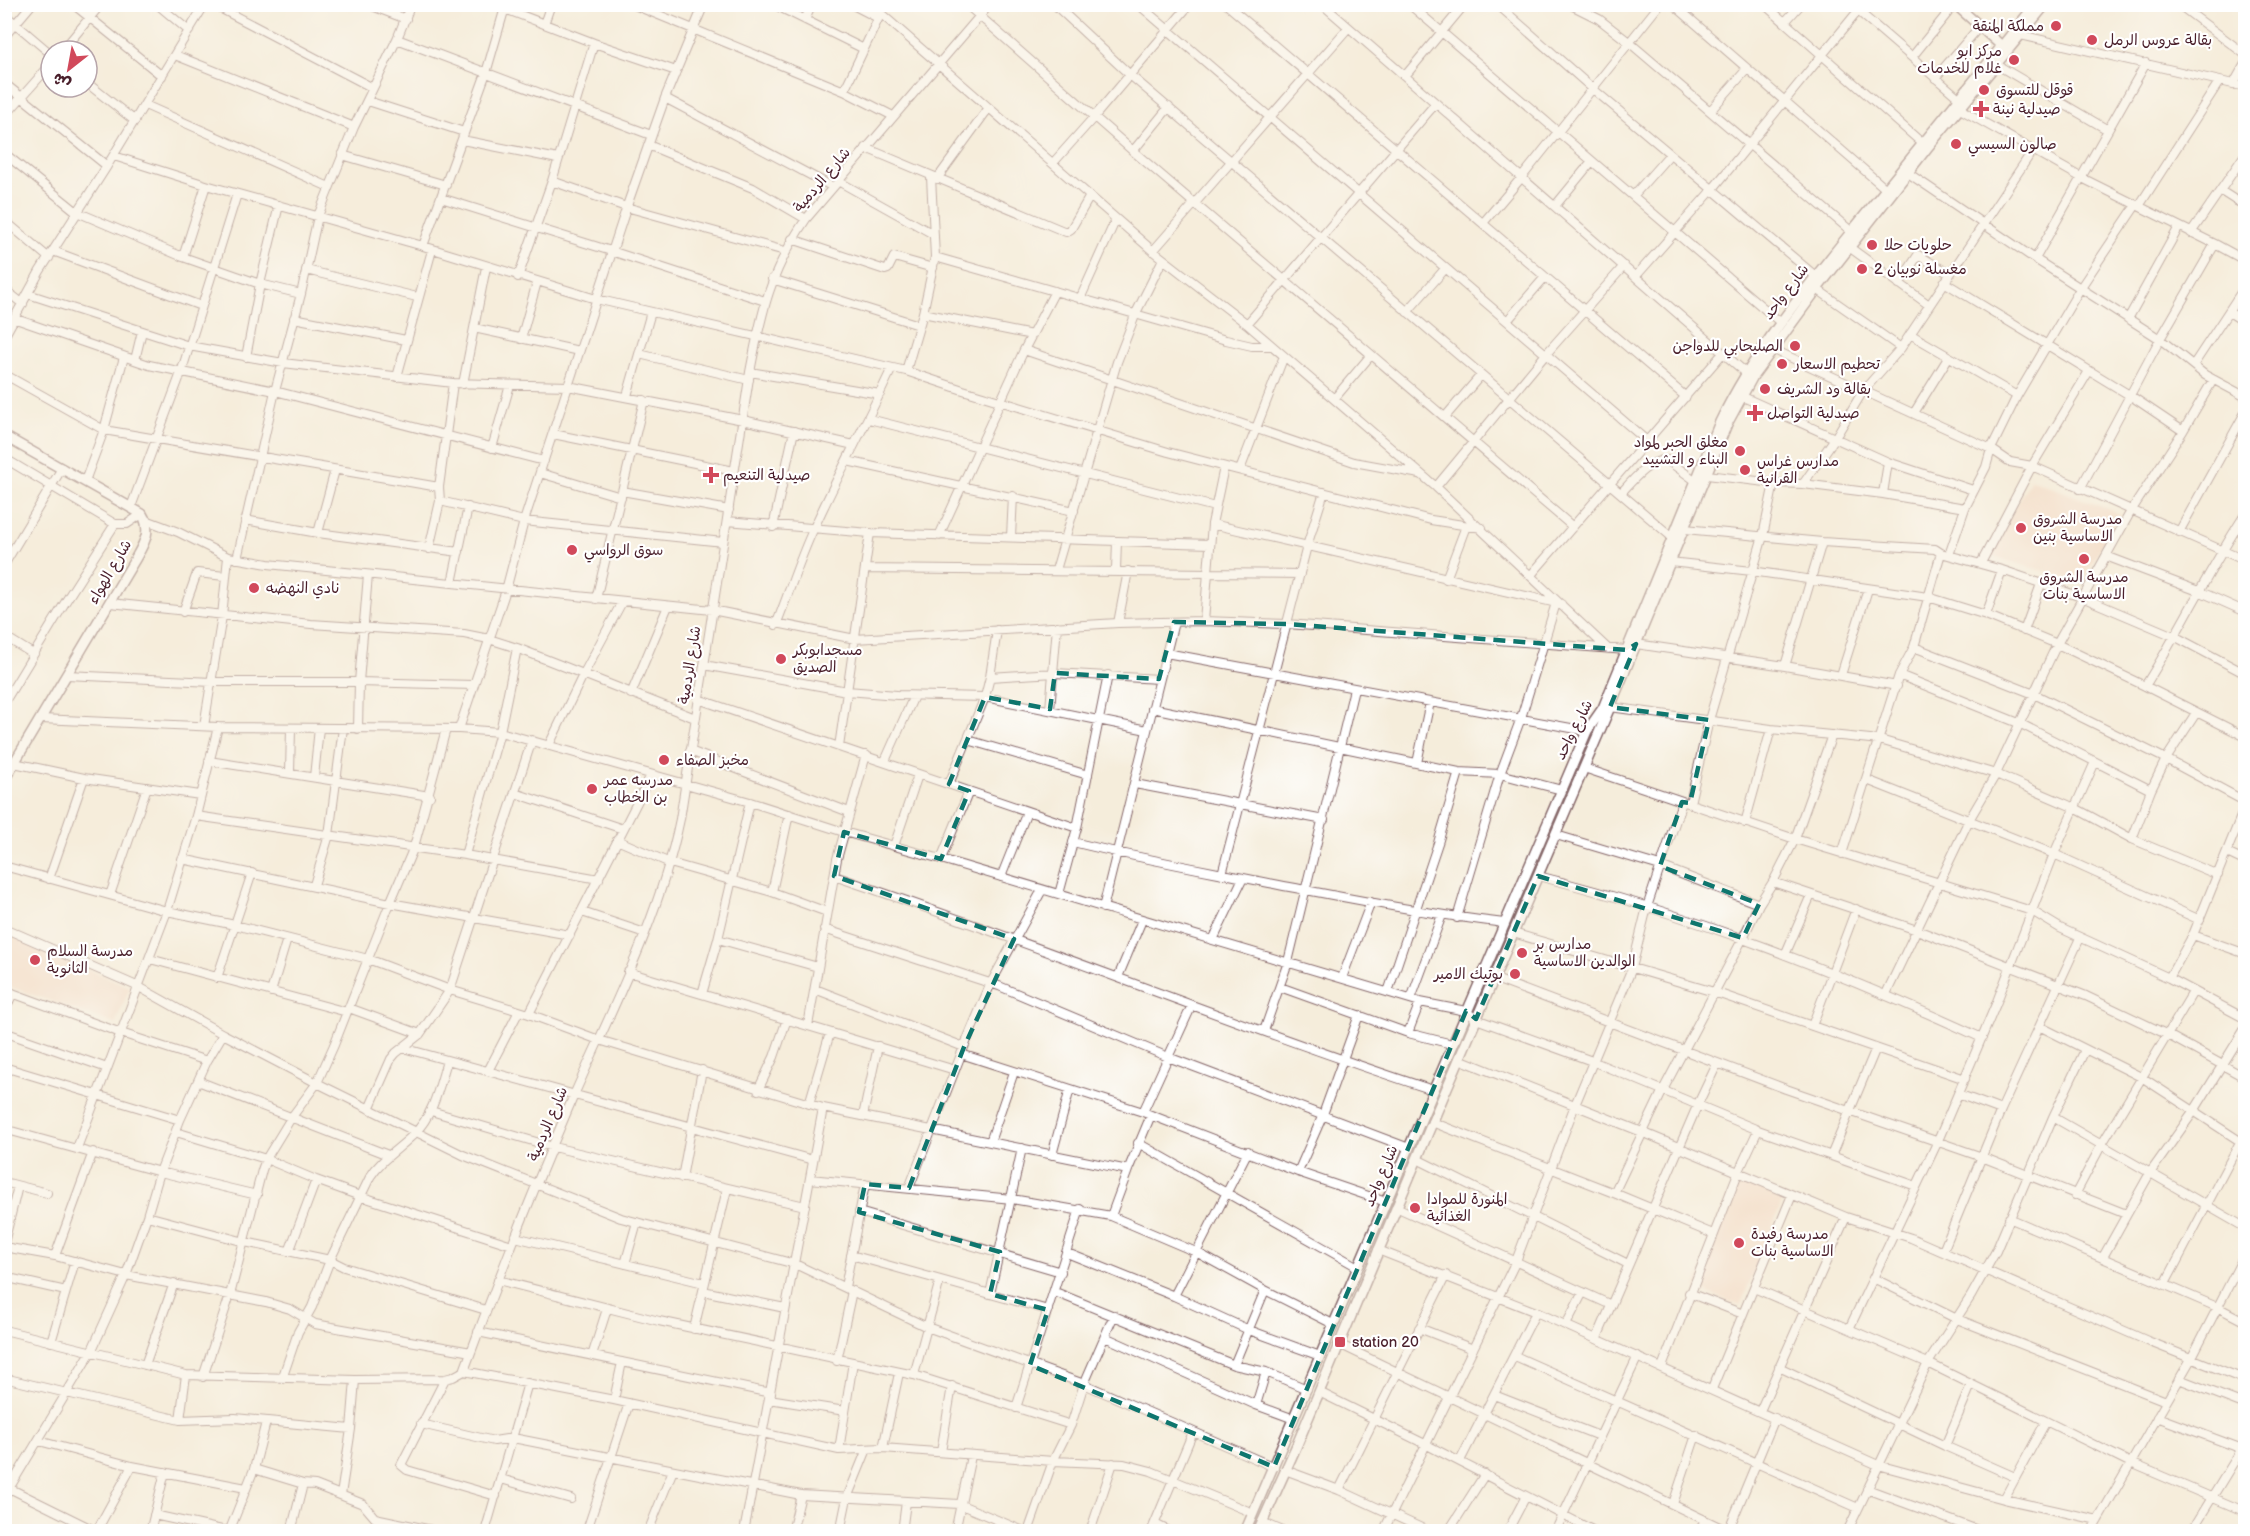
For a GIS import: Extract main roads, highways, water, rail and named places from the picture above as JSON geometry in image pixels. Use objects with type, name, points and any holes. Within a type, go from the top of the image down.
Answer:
[{"type":"place","name":"مملكة المنقة","points":[[2056,26]]},
{"type":"place","name":"بقالة عروس الرمل","points":[[2092,40]]},
{"type":"place","name":"مركز ابو غلام للخدمات","points":[[2014,60]]},
{"type":"place","name":"قوقل للتسوق","points":[[1984,90]]},
{"type":"place","name":"صيدلية نينة","points":[[1981,109]]},
{"type":"place","name":"صالون السيسي","points":[[1956,144]]},
{"type":"place","name":"حلويات حلا","points":[[1872,245]]},
{"type":"place","name":"مغسلة نوبيان 2","points":[[1862,269]]},
{"type":"place","name":"الصليحابي للدواجن","points":[[1795,346]]},
{"type":"place","name":"تحطيم الاسعار","points":[[1782,364]]},
{"type":"place","name":"بقالة ود الشريف","points":[[1765,389]]},
{"type":"place","name":"صيدلية التواصل","points":[[1755,413]]},
{"type":"place","name":"مغلق الحبر لمواد البناء و التشييد","points":[[1740,451]]},
{"type":"place","name":"مدارس غراس القرانية","points":[[1745,470]]},
{"type":"place","name":"صيدلية التنعيم","points":[[711,475]]},
{"type":"place","name":"مدرسة الشروق الاساسية بنين","points":[[2021,528]]},
{"type":"place","name":"سوق الرواسي","points":[[572,550]]},
{"type":"place","name":"مدرسة الشروق الاساسية بنات","points":[[2084,559]]},
{"type":"place","name":"نادي النهضه","points":[[254,588]]},
{"type":"place","name":"مسجدابوبكر الصديق","points":[[781,659]]},
{"type":"place","name":"مخبز الصفاء","points":[[664,760]]},
{"type":"place","name":"مدرسه عمر بن الخطاب","points":[[592,789]]},
{"type":"place","name":"مدارس بر الوالدين الاساسية","points":[[1522,953]]},
{"type":"place","name":"مدرسة السلام الثانوية","points":[[35,960]]},
{"type":"place","name":"بوتيك الامير","points":[[1515,974]]},
{"type":"place","name":"المنورة للموادا الغذائية","points":[[1415,1208]]},
{"type":"place","name":"مدرسة رفيدة الاساسية بنات","points":[[1739,1243]]},
{"type":"place","name":"station 20","points":[[1340,1342]]}]
